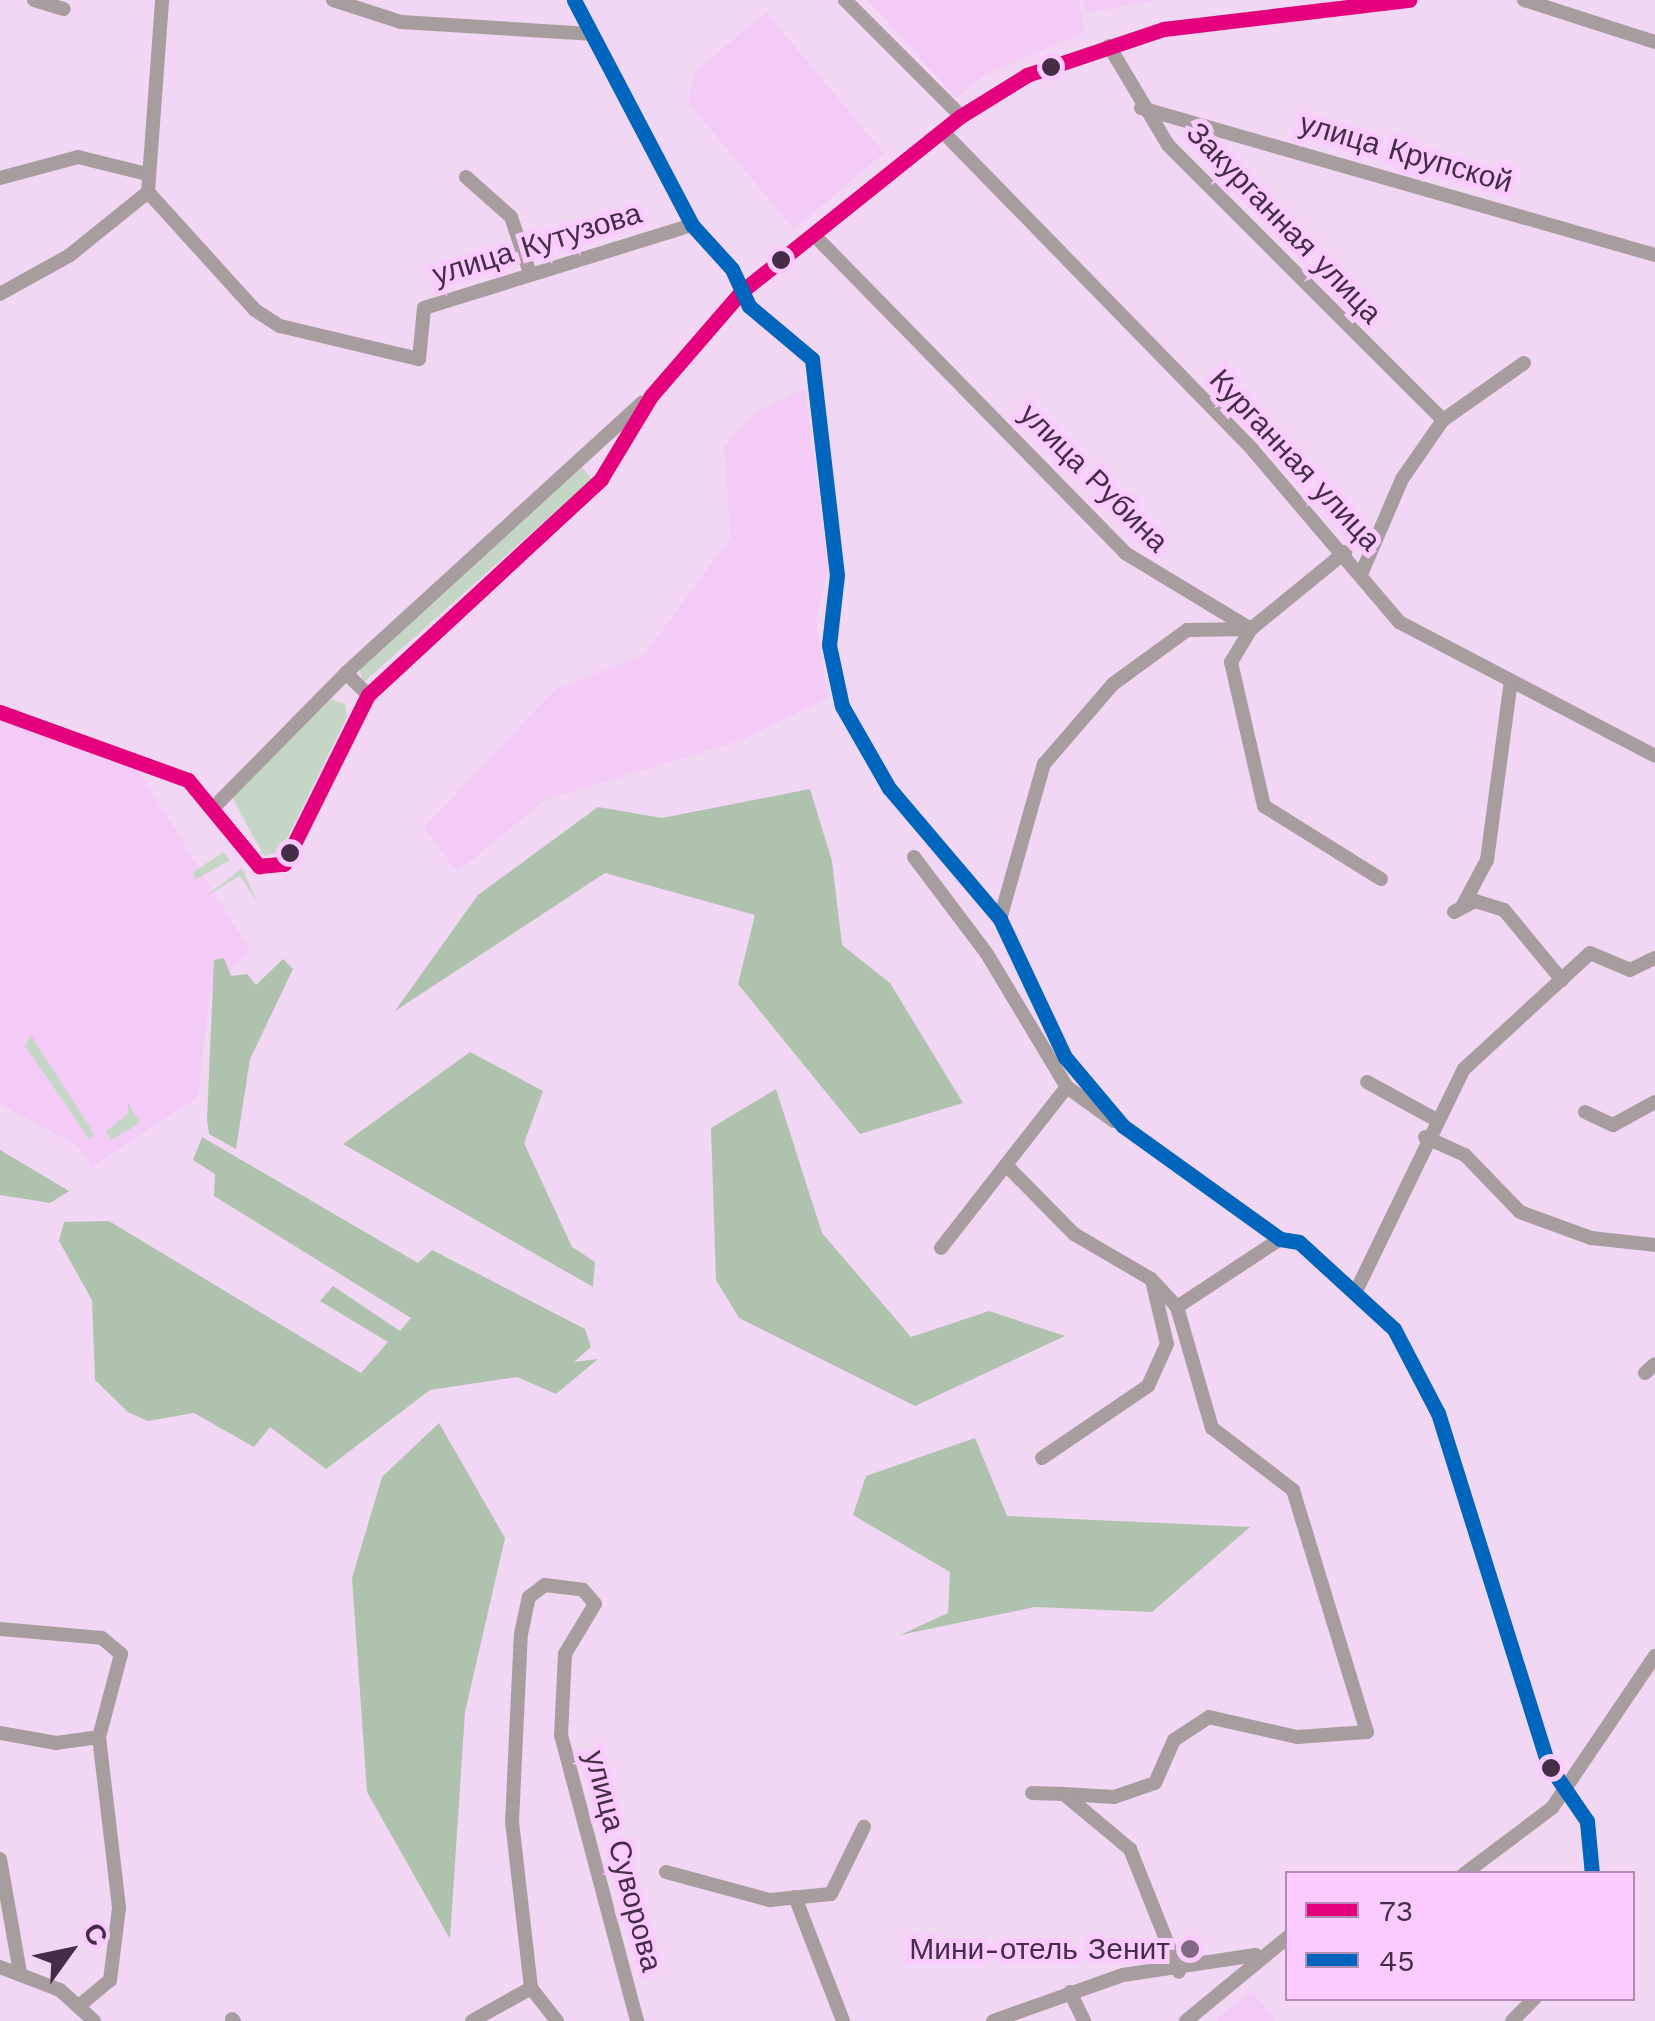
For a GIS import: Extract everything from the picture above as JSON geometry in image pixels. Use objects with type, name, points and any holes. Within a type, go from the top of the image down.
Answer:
[{"type":"street","points":[[34,0],[64,9]]},
{"type":"street","points":[[0,294],[70,254],[148,192],[162,0]]},
{"type":"street","points":[[333,0],[400,22],[590,34]]},
{"type":"street","points":[[574,0],[692,225],[742,292],[812,358],[837,575],[829,645],[842,706],[933,848],[1000,919],[1065,1057],[1123,1126]]},
{"type":"street","points":[[845,0],[961,116]]},
{"type":"street","points":[[218,804],[346,673],[650,396],[742,292],[1002,86],[1108,46],[1296,4],[1408,0]]},
{"type":"street","points":[[1524,0],[1564,6],[1655,42]]},
{"type":"street","name":"Закурганная улица","points":[[1108,46],[1141,108],[1276,261],[1443,420]]},
{"type":"street","name":"улица Крупской","points":[[1141,108],[1655,255]]},
{"type":"street","name":"Курганная улица","points":[[942,132],[1344,552],[1419,638],[1510,687],[1655,756]]},
{"type":"street","points":[[0,178],[78,157],[148,174]]},
{"type":"street","points":[[466,177],[511,217],[530,273]]},
{"type":"street","name":"улица Кутузова","points":[[148,192],[255,310],[280,326],[419,359],[426,351],[424,308],[692,225]]},
{"type":"street","name":"улица Рубина","points":[[814,235],[1125,553],[1251,629]]},
{"type":"street","points":[[1362,572],[1402,479],[1443,420],[1524,363]]},
{"type":"street","points":[[0,712],[157,766],[218,804],[260,866],[284,864],[368,695],[601,478],[650,396]]},
{"type":"street","points":[[1344,552],[1251,629],[1231,662],[1264,806],[1381,879]]},
{"type":"street","points":[[1000,919],[1028,800],[1044,764],[1092,709],[1187,630],[1251,629]]},
{"type":"street","points":[[346,673],[368,695]]},
{"type":"street","points":[[1510,687],[1486,860],[1459,908],[1504,910],[1562,980]]},
{"type":"street","points":[[914,858],[987,954],[1067,1087],[1280,1239],[1299,1242],[1358,1288],[1394,1330],[1438,1413],[1548,1764],[1587,1821],[1592,1871]]},
{"type":"street","points":[[1358,1288],[1433,1118],[1487,1044],[1597,952],[1630,970],[1655,958]]},
{"type":"street","points":[[1366,1082],[1433,1118]]},
{"type":"street","points":[[941,1248],[1067,1087]]},
{"type":"street","points":[[1585,1112],[1614,1124],[1655,1102]]},
{"type":"street","points":[[1425,1137],[1465,1155],[1520,1212],[1591,1238],[1655,1245]]},
{"type":"street","points":[[1006,1165],[1074,1234],[1151,1279],[1177,1307],[1212,1428],[1293,1490],[1367,1732],[1297,1737],[1209,1717],[1174,1740],[1155,1784],[1114,1797],[1032,1793]]},
{"type":"street","points":[[1177,1307],[1280,1239]]},
{"type":"street","points":[[1042,1458],[1148,1386],[1167,1344],[1151,1279]]},
{"type":"street","name":"улица Суворова","points":[[530,1988],[512,1822],[522,1634],[535,1588],[583,1590],[595,1604],[565,1654],[561,1736],[637,2021]]},
{"type":"street","points":[[0,1629],[116,1644],[121,1654],[99,1737],[119,1908],[110,1980],[81,2004]]},
{"type":"street","points":[[1468,1871],[1567,1790],[1655,1656]]},
{"type":"street","points":[[0,1733],[56,1743],[99,1737]]},
{"type":"street","points":[[1064,1794],[1130,1849],[1179,1972]]},
{"type":"street","points":[[666,1872],[730,1894],[796,1898],[831,1894],[864,1826]]},
{"type":"street","points":[[0,1859],[20,1972]]},
{"type":"street","points":[[796,1898],[843,2021]]},
{"type":"street","points":[[1186,2021],[1255,1955],[1285,1939]]},
{"type":"street","points":[[993,2021],[1070,1992],[1255,1955]]},
{"type":"street","points":[[0,1966],[20,1972],[81,2004],[94,2021]]},
{"type":"street","points":[[472,2021],[530,1988],[557,2021]]},
{"type":"street","points":[[1070,1992],[1084,2021]]},
{"type":"street","points":[[1512,2021],[1532,2001]]},
{"type":"shaded area","points":[[868,0],[1079,0],[1085,32],[985,75],[956,98]]},
{"type":"shaded area","points":[[1083,0],[1158,0],[1086,13]]},
{"type":"shaded area","points":[[766,12],[884,153],[794,229],[689,103],[694,73]]},
{"type":"shaded area","points":[[805,388],[828,568],[816,621],[828,698],[742,740],[545,800],[457,872],[424,827],[555,690],[645,654],[731,537],[724,445],[757,412]]},
{"type":"shaded area","points":[[0,714],[133,761],[250,951],[210,992],[198,1097],[92,1167],[78,1146],[0,1104]]},
{"type":"shaded area","points":[[1252,1991],[1275,2021],[1216,2019]]},
{"type":"green space","points":[[579,465],[592,479],[364,682],[359,669]]},
{"type":"green space","points":[[328,698],[345,704],[347,717],[281,851],[264,856],[232,797]]},
{"type":"green space","points":[[810,789],[832,861],[842,945],[890,983],[963,1103],[860,1134],[738,984],[755,915],[605,873],[395,1011],[478,895],[598,807],[662,818]]},
{"type":"green space","points":[[224,852],[230,860],[195,880],[193,872]]},
{"type":"green space","points":[[242,868],[258,904],[240,876],[206,896]]},
{"type":"green space","points":[[224,958],[231,976],[247,974],[256,985],[283,959],[293,969],[250,1059],[236,1149],[209,1134],[207,1119],[214,960]]},
{"type":"green space","points":[[31,1035],[94,1134],[90,1140],[25,1046]]},
{"type":"green space","points":[[470,1052],[543,1091],[524,1143],[572,1247],[595,1262],[593,1287],[343,1144]]},
{"type":"green space","points":[[776,1089],[822,1233],[911,1337],[989,1311],[1065,1336],[915,1406],[739,1318],[716,1280],[711,1128]]},
{"type":"green space","points":[[126,1100],[140,1123],[111,1140],[106,1131],[129,1113]]},
{"type":"green space","points":[[202,1137],[418,1263],[432,1250],[585,1329],[591,1347],[574,1362],[598,1359],[556,1394],[517,1377],[430,1390],[326,1469],[270,1427],[254,1447],[194,1413],[148,1421],[128,1412],[95,1380],[92,1300],[59,1241],[64,1222],[109,1221],[361,1373],[388,1342],[320,1301],[333,1286],[400,1331],[411,1318],[214,1196],[215,1174],[193,1160]]},
{"type":"green space","points":[[0,1150],[69,1191],[50,1203],[0,1195]]},
{"type":"green space","points":[[439,1423],[505,1538],[465,1712],[450,1939],[367,1792],[352,1578],[382,1477]]},
{"type":"green space","points":[[975,1438],[1007,1516],[1250,1527],[1152,1612],[1035,1607],[900,1635],[948,1613],[950,1572],[853,1515],[866,1476]]},
{"type":"transit line","name":"45","points":[[574,0],[692,225],[732,269],[749,306],[812,359],[837,575],[829,645],[842,706],[889,788],[1000,919],[1065,1057],[1123,1126],[1280,1239],[1299,1242],[1394,1329],[1438,1413],[1548,1764],[1587,1821],[1592,1871]]},
{"type":"transit line","name":"73","points":[[0,712],[188,780],[259,866],[284,864],[368,695],[601,479],[651,396],[741,292],[961,116],[1027,75],[1164,29],[1409,0]]},
{"type":"place","name":"Мини-отель Зенит","points":[[1190,1949]]}]
